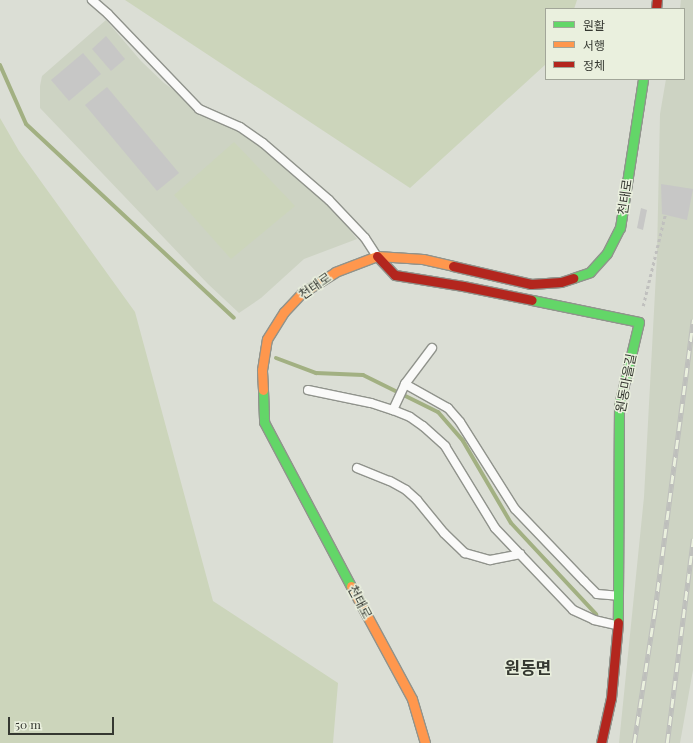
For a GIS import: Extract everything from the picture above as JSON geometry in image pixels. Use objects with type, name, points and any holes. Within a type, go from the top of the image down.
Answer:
[{"type":"main road","name":"천태로","points":[[425,743],[412,699],[306,504],[264,422],[262,370],[268,339],[284,312],[302,293],[335,272],[377,256],[423,259],[531,284],[562,282],[590,272],[607,254],[620,228],[644,80]]},
{"type":"main road","points":[[377,256],[394,275],[463,286],[639,322]]},
{"type":"main road","name":"원동마을길","points":[[601,743],[612,698],[618,625],[620,405],[639,322]]},
{"type":"lane","points":[[92,0],[108,14],[199,109],[240,127],[263,142],[329,200],[365,238],[377,256]]},
{"type":"lane","points":[[395,406],[404,385],[432,348]]},
{"type":"lane","points":[[404,385],[448,408],[460,422],[515,509],[598,594],[619,596]]},
{"type":"lane","points":[[308,390],[371,403],[395,406],[423,426],[445,446],[458,464],[492,523],[573,610],[594,620],[618,625]]},
{"type":"lane","points":[[357,468],[390,481],[406,490],[417,500],[448,538],[465,553],[490,560],[520,554]]},
{"type":"path","points":[[639,322],[665,215]]},
{"type":"shaded area","points":[[125,0],[577,0],[574,8],[545,8],[545,65],[410,188]]},
{"type":"shaded area","points":[[681,0],[693,0],[693,670],[680,743],[619,743],[644,497],[657,255],[660,114],[666,80],[685,80],[685,8],[680,8]]},
{"type":"shaded area","points":[[106,20],[141,61],[164,83],[194,105],[241,129],[318,195],[341,218],[357,239],[304,259],[261,298],[239,313],[208,284],[40,108],[40,86],[42,76]]},
{"type":"shaded area","points":[[0,118],[19,151],[135,312],[213,601],[338,683],[333,743],[0,743]]},
{"type":"shaded area","points":[[234,142],[295,206],[231,259],[174,195]]},
{"type":"building","points":[[106,36],[125,59],[111,71],[92,49]]},
{"type":"building","points":[[83,53],[101,74],[69,101],[51,80]]},
{"type":"building","points":[[107,87],[179,173],[157,191],[85,105]]},
{"type":"building","points":[[661,184],[693,189],[687,220],[662,214]]},
{"type":"building","points":[[641,208],[647,210],[643,230],[637,228]]},
{"type":"waterway","points":[[0,65],[26,124],[234,318]]},
{"type":"waterway","points":[[276,358],[316,373],[363,375],[438,412],[463,441],[511,523],[596,614]]},
{"type":"railway","points":[[634,743],[655,609],[693,319]]},
{"type":"railway","points":[[667,743],[693,539]]},
{"type":"traffic: fast","points":[[573,278],[590,272],[607,253],[620,228],[643,80]]},
{"type":"traffic: fast","points":[[532,300],[639,322],[619,405],[618,622]]},
{"type":"traffic: fast","points":[[263,390],[264,422],[351,586]]},
{"type":"traffic: slow","points":[[263,390],[262,370],[267,339],[284,312],[302,293],[335,272],[377,256],[423,259],[453,266]]},
{"type":"traffic: slow","points":[[351,586],[412,699],[425,743]]},
{"type":"traffic: jam","points":[[656,8],[657,0]]},
{"type":"traffic: jam","points":[[377,256],[395,275],[463,286],[532,300]]},
{"type":"traffic: jam","points":[[453,266],[531,284],[561,282],[573,278]]},
{"type":"traffic: jam","points":[[601,743],[611,698],[618,622]]},
{"type":"district","name":"원동면","points":[[528,668]]}]
